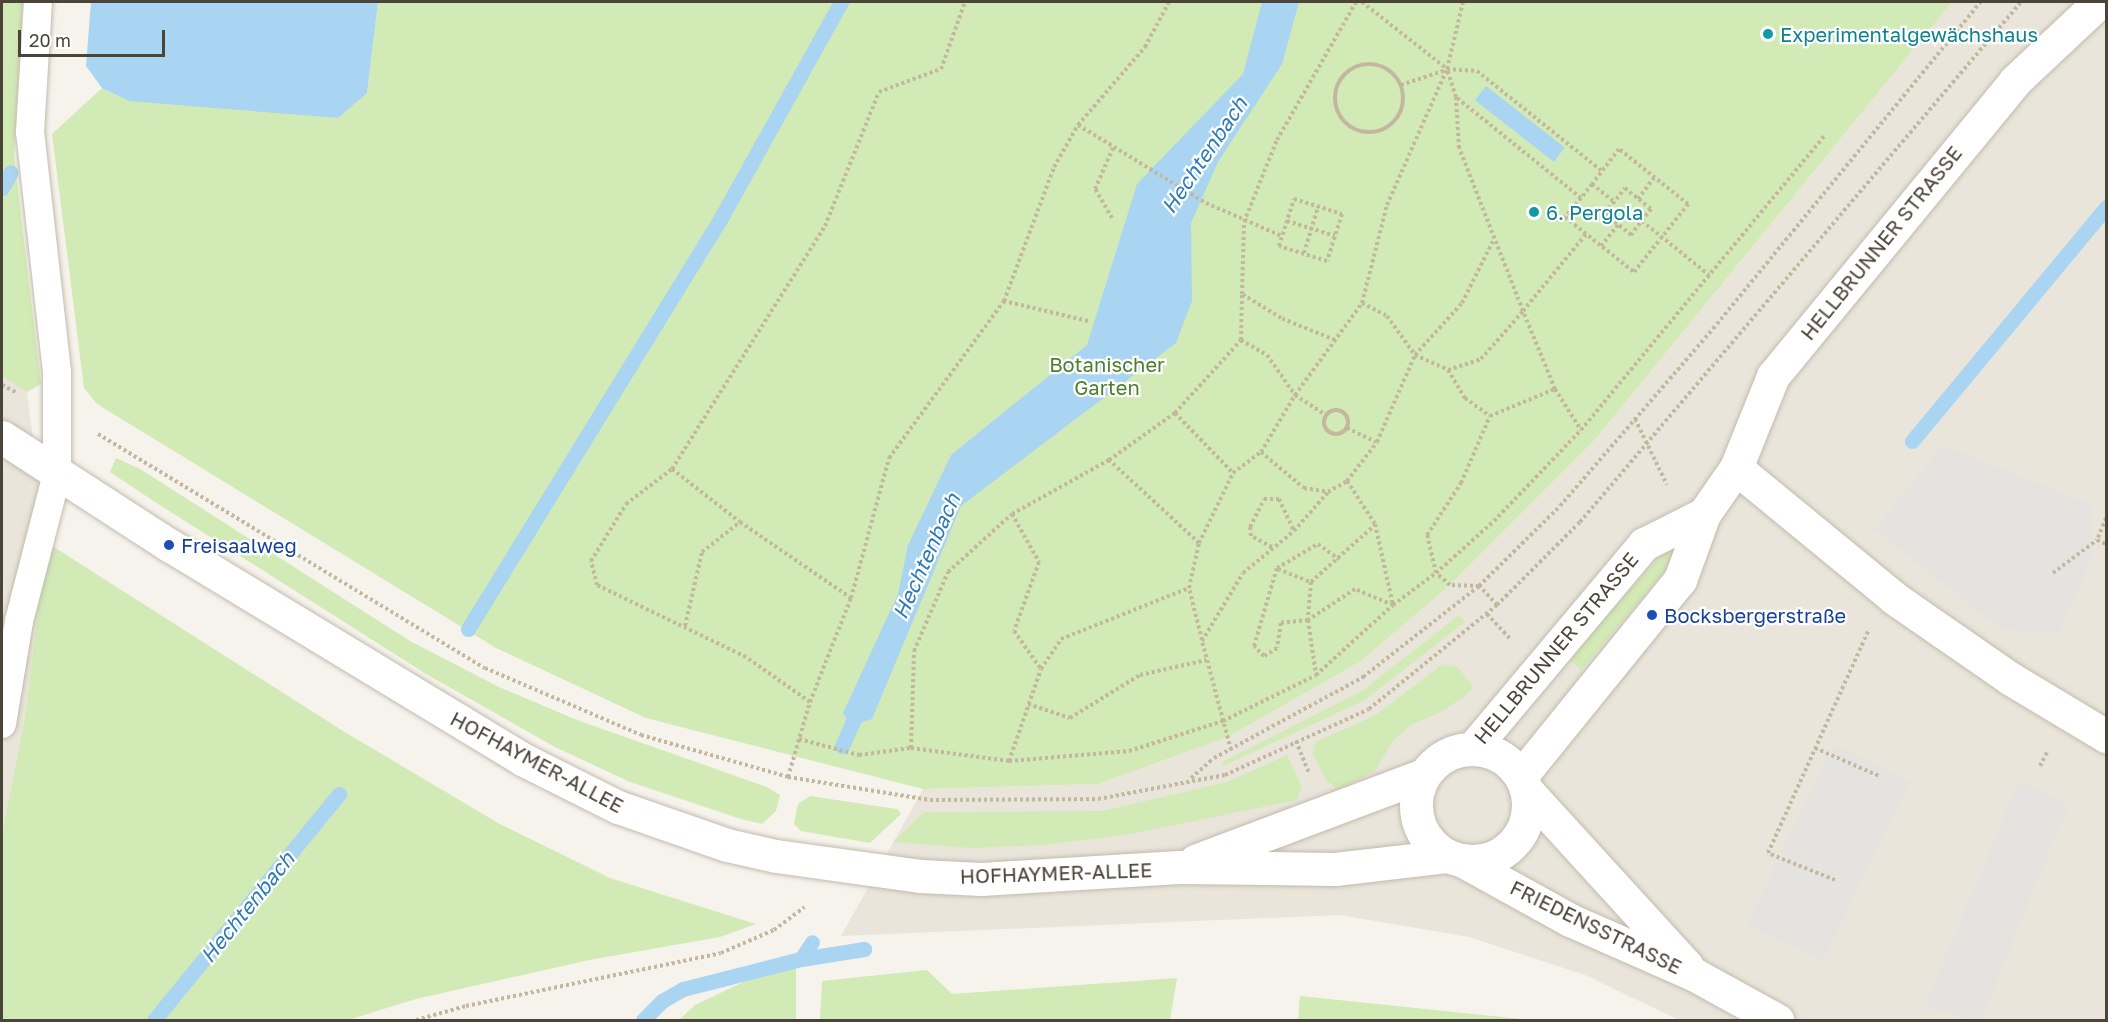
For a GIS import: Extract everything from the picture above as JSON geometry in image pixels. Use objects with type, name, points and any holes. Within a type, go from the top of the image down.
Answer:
[{"type":"street","name":"HELLBRUNNER STRASSE","points":[[1524,784],[1680,580],[1704,514],[1736,468],[1773,376],[2015,81],[2099,2]]},
{"type":"street","name":"HOFHAYMER-ALLEE","points":[[2,437],[57,474],[522,759],[600,798],[672,828],[777,856],[920,876],[1051,878],[1179,867],[1335,869],[1456,859]]},
{"type":"street","points":[[1736,468],[1894,598],[2010,679],[2106,736]]},
{"type":"street","name":"HELLBRUNNER STRASSE","points":[[1472,749],[1644,544],[1704,514]]},
{"type":"street","points":[[1472,749],[1491,752],[1508,761],[1524,784],[1525,828],[1515,843],[1483,862],[1456,859],[1421,830],[1416,812],[1417,793],[1424,775],[1437,761],[1453,751],[1472,749]]},
{"type":"street","name":"HOFHAYMER-ALLEE","points":[[1179,867],[1424,775]]},
{"type":"street","name":"FRIEDENSSTRASSE","points":[[1524,784],[1695,975]]},
{"type":"street","name":"FRIEDENSSTRASSE","points":[[1456,859],[1570,920],[1695,975],[1777,1020]]},
{"type":"lane","points":[[2,724],[19,621],[57,474],[57,372],[30,132],[38,2]]},
{"type":"path","points":[[810,702],[746,657],[597,585],[591,561],[626,504],[672,468],[825,226],[879,92],[941,69],[965,2]]},
{"type":"path","points":[[788,777],[810,702],[851,598],[889,458],[1004,302],[1054,167],[1078,125],[1145,46],[1169,2]]},
{"type":"path","points":[[911,748],[914,651],[948,572],[1012,514],[1109,460],[1175,413],[1241,340],[1244,222],[1277,140],[1356,2]]},
{"type":"path","points":[[1362,2],[1447,69],[1456,97],[1459,148],[1555,389],[1581,430]]},
{"type":"path","points":[[1231,750],[1189,588],[1199,543],[1233,473],[1261,452],[1295,395],[1362,303],[1387,206],[1447,69],[1463,2]]},
{"type":"path","points":[[1190,779],[1214,758],[1363,677],[1479,586],[1575,489],[1982,2]]},
{"type":"path","points":[[2,385],[120,444],[485,668],[641,735],[788,777],[930,800],[1098,799],[1190,779],[1225,775],[1369,709],[1497,605],[1580,522],[2021,2]]},
{"type":"path","points":[[1371,63],[1389,70],[1401,85],[1403,106],[1393,123],[1377,132],[1357,131],[1341,119],[1334,101],[1338,81],[1351,68],[1371,63]]},
{"type":"path","points":[[1401,85],[1447,69],[1477,71],[1602,171]]},
{"type":"path","points":[[1456,97],[1581,198]]},
{"type":"path","points":[[1078,125],[1140,165],[1206,203],[1244,222],[1282,236]]},
{"type":"path","points":[[799,739],[859,755],[911,748],[1009,760],[1129,751],[1223,721],[1316,675],[1393,605],[1436,573],[1494,521],[1581,430],[1825,135]]},
{"type":"path","points":[[1112,218],[1095,189],[1113,148]]},
{"type":"path","points":[[1619,150],[1688,204],[1634,272],[1565,217],[1602,171],[1619,150]]},
{"type":"path","points":[[1638,199],[1654,178]]},
{"type":"path","points":[[1592,184],[1614,202]]},
{"type":"path","points":[[1625,188],[1651,209],[1631,235],[1605,213],[1614,202],[1625,188]]},
{"type":"path","points":[[1294,199],[1342,214],[1328,261],[1279,246],[1287,221],[1294,199]]},
{"type":"path","points":[[1304,253],[1318,207]]},
{"type":"path","points":[[1287,221],[1335,236]]},
{"type":"path","points":[[1642,221],[1709,275]]},
{"type":"path","points":[[1601,246],[1619,224]]},
{"type":"path","points":[[1448,370],[1481,359],[1586,234]]},
{"type":"path","points":[[1202,641],[1243,573],[1294,531],[1328,492],[1347,481],[1377,442],[1415,355],[1462,303],[1494,239]]},
{"type":"path","points":[[1242,294],[1281,318],[1335,340]]},
{"type":"path","points":[[1004,302],[1088,321]]},
{"type":"path","points":[[1362,303],[1387,316],[1415,355],[1448,370],[1465,398],[1490,416]]},
{"type":"path","points":[[1241,340],[1267,355],[1295,395],[1326,416],[1328,430],[1335,434],[1347,428]]},
{"type":"path","points":[[1497,605],[1479,586],[1450,585],[1436,573],[1427,535],[1461,483],[1490,416],[1555,389]]},
{"type":"path","points":[[1326,416],[1342,412],[1348,419],[1347,428]]},
{"type":"path","points":[[1175,413],[1233,473]]},
{"type":"path","points":[[1347,428],[1377,442]]},
{"type":"path","points":[[1261,452],[1304,488],[1328,492]]},
{"type":"path","points":[[1109,460],[1199,543]]},
{"type":"path","points":[[672,468],[740,522],[851,598]]},
{"type":"path","points":[[1347,481],[1375,524],[1393,605]]},
{"type":"path","points":[[1272,547],[1251,536],[1250,527],[1264,499],[1279,499],[1294,531]]},
{"type":"path","points":[[1012,514],[1039,562],[1014,632],[1041,669]]},
{"type":"path","points":[[2053,573],[2097,540],[2106,518]]},
{"type":"path","points":[[685,626],[702,552],[740,522]]},
{"type":"path","points":[[1316,675],[1308,620],[1311,582],[1375,524]]},
{"type":"path","points":[[2097,540],[2106,544]]},
{"type":"path","points":[[1339,559],[1318,544],[1277,568],[1254,646],[1264,656],[1277,648],[1281,623],[1308,620],[1355,589],[1393,605]]},
{"type":"path","points":[[1277,568],[1311,582]]},
{"type":"path","points":[[1009,760],[1041,669],[1061,639],[1189,588]]},
{"type":"path","points":[[1835,879],[1768,853],[1871,626],[1894,598]]},
{"type":"path","points":[[1028,704],[1070,718],[1140,675],[1206,660]]},
{"type":"path","points":[[1815,748],[1879,776]]},
{"type":"path","points":[[416,1020],[466,1006],[721,953],[774,930],[804,907]]},
{"type":"shaded area","points":[[1952,2],[2106,2],[2106,1020],[1679,1020],[1585,975],[1469,937],[1340,915],[841,936],[923,789],[1098,784],[1228,737],[1361,661],[1450,585],[1593,442]]},
{"type":"shaded area","points":[[2,376],[27,392],[46,542],[26,711],[2,835]]},
{"type":"shaded area","points":[[1943,445],[2092,505],[2093,556],[2059,634],[2000,629],[1874,529]]},
{"type":"shaded area","points":[[1834,745],[1910,782],[1823,962],[1746,925]]},
{"type":"shaded area","points":[[2019,781],[2069,805],[1981,1020],[1971,1020],[1925,1005]]},
{"type":"green space","points":[[2,2],[23,2],[14,156],[41,384],[27,392],[2,376]]},
{"type":"green space","name":"Botanischer Garten","points":[[378,2],[1952,2],[1593,442],[1450,585],[1361,661],[1228,737],[1098,784],[923,789],[646,718],[496,648],[97,404],[84,388],[52,134],[102,88],[129,101],[367,93]]},
{"type":"green space","points":[[116,458],[140,469],[410,641],[499,687],[577,720],[767,787],[780,795],[776,811],[762,824],[741,819],[630,782],[555,747],[426,674],[155,502],[110,472]]},
{"type":"green space","points":[[46,542],[343,731],[498,823],[610,878],[756,924],[720,937],[589,960],[416,999],[348,1020],[2,1020],[2,835],[26,711]]},
{"type":"green space","points":[[1668,548],[1674,550],[1675,559],[1581,670],[1568,658]]},
{"type":"green space","points":[[1459,615],[1465,622],[1365,700],[1223,766],[1222,762],[1362,691]]},
{"type":"green space","points":[[1443,664],[1457,667],[1473,686],[1468,694],[1441,712],[1411,725],[1393,741],[1375,771],[1338,790],[1326,780],[1313,754],[1315,742],[1374,716]]},
{"type":"green space","points":[[1287,755],[1302,787],[1297,800],[1126,835],[1043,845],[972,848],[893,842],[924,812],[1102,811],[1227,782]]},
{"type":"green space","points":[[810,796],[897,809],[901,814],[870,843],[801,831],[794,824],[798,804]]},
{"type":"green space","points":[[796,957],[796,1020],[679,1020],[695,1005]]},
{"type":"green space","points":[[927,970],[952,994],[1177,978],[1170,1020],[820,1020],[822,981]]},
{"type":"green space","points":[[1300,996],[1531,1020],[1298,1020]]},
{"type":"water","points":[[91,2],[378,2],[367,93],[338,118],[129,101],[102,88],[86,66]]},
{"type":"water","points":[[1262,2],[1299,2],[1282,64],[1218,162],[1191,223],[1192,301],[1176,343],[961,506],[872,719],[851,725],[843,713],[898,594],[908,545],[951,455],[1087,345],[1137,184],[1243,74]]},
{"type":"water","points":[[1486,86],[1565,148],[1554,162],[1475,100]]},
{"type":"waterway","name":"Hechtenbach","points":[[468,629],[723,214],[841,2]]},
{"type":"waterway","name":"Hechtenbach","points":[[2,188],[11,172]]},
{"type":"waterway","points":[[1912,441],[2106,207]]},
{"type":"waterway","name":"Hechtenbach","points":[[842,746],[859,708]]},
{"type":"waterway","name":"Hechtenbach","points":[[154,1020],[339,794]]},
{"type":"waterway","name":"Hechtenbach","points":[[801,959],[812,942]]},
{"type":"waterway","points":[[643,1020],[662,1001],[683,989],[801,959],[864,949]]},
{"type":"place","name":"Experimentalgewächshaus","points":[[1768,34]]},
{"type":"place","name":"6. Pergola","points":[[1534,212]]},
{"type":"place","name":"Freisaalweg","points":[[169,545]]},
{"type":"place","name":"Bocksbergerstraße","points":[[1652,615]]}]
